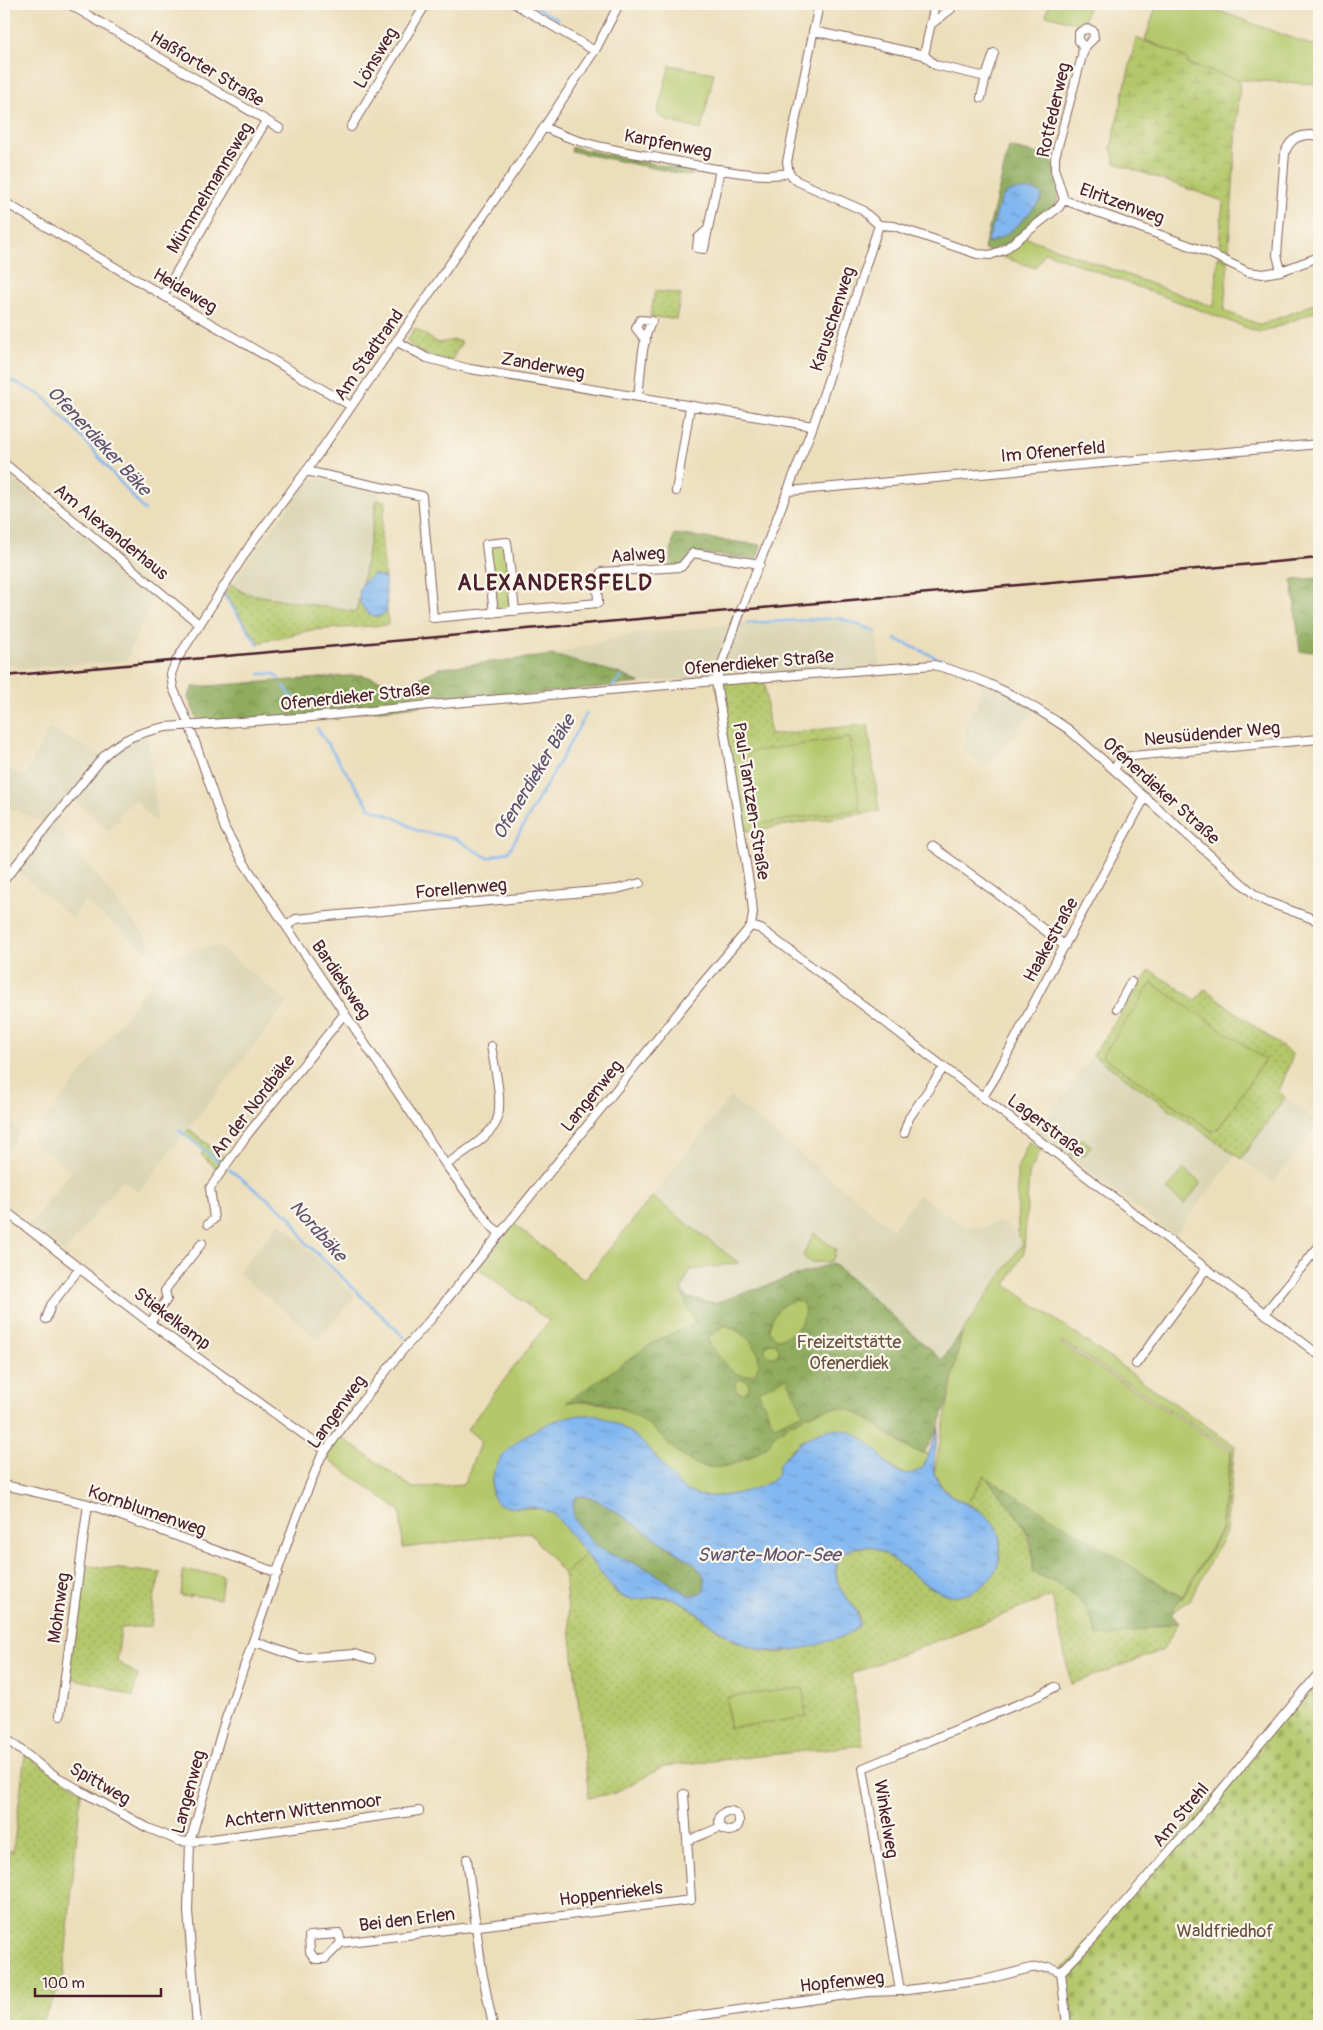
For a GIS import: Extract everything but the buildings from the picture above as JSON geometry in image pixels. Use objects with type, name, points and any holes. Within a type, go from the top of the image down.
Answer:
[{"type":"street","name":"Haßforter Straße","points":[[69,4],[279,128]]},
{"type":"street","name":"Lönsweg","points":[[351,127],[426,4]]},
{"type":"street","points":[[515,4],[595,51]]},
{"type":"street","name":"Am Stadtrand","points":[[190,727],[173,688],[171,674],[176,660],[253,541],[306,471],[544,127],[595,51],[619,4]]},
{"type":"street","points":[[819,4],[787,162],[789,173],[798,181],[862,210],[879,225]]},
{"type":"street","points":[[924,55],[935,4]]},
{"type":"street","points":[[930,25],[951,9],[953,4]]},
{"type":"street","points":[[813,31],[924,55],[935,65],[986,77]]},
{"type":"street","points":[[981,98],[994,53]]},
{"type":"street","name":"Rotfederweg","points":[[1064,200],[1055,171],[1055,157],[1082,56]]},
{"type":"street","name":"Mümmelmannsweg","points":[[163,295],[266,121]]},
{"type":"street","name":"Karpfenweg","points":[[544,127],[585,143],[720,169],[774,176],[789,173]]},
{"type":"street","points":[[1281,271],[1278,255],[1285,153],[1288,144],[1296,138],[1306,134],[1319,136]]},
{"type":"street","points":[[707,230],[720,169]]},
{"type":"street","name":"Elritzenweg","points":[[879,225],[894,226],[977,254],[990,255],[1010,245],[1064,200],[1207,252],[1248,272],[1264,274],[1281,271],[1319,257]]},
{"type":"street","name":"Heideweg","points":[[4,202],[351,406]]},
{"type":"street","name":"Karuschenweg","points":[[716,681],[813,426],[879,225]]},
{"type":"street","name":"Zanderweg","points":[[396,341],[428,358],[451,365],[690,407],[813,426]]},
{"type":"street","points":[[638,397],[646,341]]},
{"type":"street","points":[[676,491],[690,407]]},
{"type":"street","name":"Im Ofenerfeld","points":[[788,490],[1319,444]]},
{"type":"street","name":"Am Alexanderhaus","points":[[4,463],[198,624]]},
{"type":"street","points":[[306,471],[422,496],[433,618],[494,613],[515,610],[507,542],[486,544],[494,613]]},
{"type":"street","name":"Aalweg","points":[[515,610],[598,603],[597,582],[601,572],[681,567],[693,553],[760,564]]},
{"type":"street","name":"Ofenerdieker Straße","points":[[4,880],[104,756],[120,741],[143,732],[166,728],[716,681],[934,665],[978,678],[1036,708],[1068,729],[1255,895],[1319,921]]},
{"type":"street","name":"Paul-Tantzen-Straße","points":[[716,681],[754,913],[751,926]]},
{"type":"street","name":"Bardieksweg","points":[[190,727],[225,829],[244,863],[446,1164],[491,1226],[500,1233]]},
{"type":"street","name":"Neusüdender Weg","points":[[1114,770],[1121,757],[1319,739]]},
{"type":"street","name":"Haakestraße","points":[[983,1098],[1145,797]]},
{"type":"street","points":[[932,846],[998,894],[1064,946]]},
{"type":"street","name":"Forellenweg","points":[[287,926],[296,919],[617,889],[640,883]]},
{"type":"street","name":"Lagerstraße","points":[[751,926],[761,929],[786,947],[1319,1355]]},
{"type":"street","name":"Langenweg","points":[[197,2026],[188,1911],[190,1842],[213,1760],[253,1641],[305,1494],[325,1450],[396,1358],[431,1319],[751,926]]},
{"type":"street","points":[[1117,1008],[1131,982]]},
{"type":"street","name":"An der Nordbäke","points":[[208,1224],[214,1218],[210,1188],[247,1135],[345,1013]]},
{"type":"street","points":[[446,1164],[484,1137],[496,1124],[500,1107],[491,1046]]},
{"type":"street","points":[[904,1133],[909,1118],[944,1067]]},
{"type":"street","name":"Stiekelkamp","points":[[4,1210],[150,1323],[325,1450]]},
{"type":"street","points":[[150,1323],[167,1299],[165,1291],[168,1286],[202,1243]]},
{"type":"street","points":[[1264,1314],[1319,1246]]},
{"type":"street","points":[[46,1319],[51,1305],[80,1268]]},
{"type":"street","points":[[1136,1364],[1206,1269]]},
{"type":"street","name":"Kornblumenweg","points":[[4,1485],[88,1504],[278,1573]]},
{"type":"street","name":"Mohnweg","points":[[60,1715],[88,1504]]},
{"type":"street","points":[[253,1641],[301,1658],[354,1654],[371,1660]]},
{"type":"street","name":"Am Strehl","points":[[1061,1972],[1092,1940],[1194,1823],[1319,1673]]},
{"type":"street","name":"Winkelweg","points":[[900,1991],[863,1768],[1022,1703],[1055,1687]]},
{"type":"street","name":"Spittweg","points":[[4,1736],[46,1770],[82,1791],[148,1828],[179,1841],[190,1842]]},
{"type":"street","name":"Hoppenriekels","points":[[476,1926],[691,1900],[684,1794]]},
{"type":"street","name":"Achtern Wittenmoor","points":[[190,1842],[419,1811]]},
{"type":"street","points":[[687,1841],[721,1827]]},
{"type":"street","points":[[467,1860],[482,1971],[493,2026]]},
{"type":"street","name":"Bei den Erlen","points":[[341,1943],[339,1934],[309,1936],[310,1952],[315,1960],[325,1959],[341,1943],[476,1926]]},
{"type":"street","name":"Hopfenweg","points":[[624,2026],[868,1992],[900,1991],[984,1980],[1032,1968],[1049,1967],[1061,1972]]},
{"type":"street","points":[[1061,1972],[1067,2026]]},
{"type":"shaded area","points":[[4,472],[155,593],[126,661],[20,668],[4,663]]},
{"type":"shaded area","points":[[310,478],[380,488],[357,612],[244,593],[231,584]]},
{"type":"shaded area","points":[[839,618],[876,631],[881,668],[716,681],[736,624]]},
{"type":"shaded area","points":[[729,625],[713,677],[640,683],[618,673],[553,655],[610,639],[632,635]]},
{"type":"shaded area","points":[[983,680],[1036,708],[987,767],[962,750],[967,743],[964,725],[977,705]]},
{"type":"shaded area","points":[[49,728],[104,756],[121,742],[148,733],[157,819],[153,820],[135,800],[118,815],[120,818],[109,831],[72,798],[53,822],[166,962],[171,956],[217,945],[288,1002],[139,1192],[122,1180],[64,1253],[28,1226],[72,1171],[30,1140],[164,966],[85,901],[72,918],[14,868],[50,825],[4,806],[4,768],[25,776]]},
{"type":"shaded area","points":[[1093,1055],[1236,1155],[1174,1236],[1038,1132]]},
{"type":"shaded area","points":[[730,1097],[893,1229],[919,1195],[966,1227],[983,1227],[996,1222],[1006,1224],[1023,1243],[943,1360],[833,1263],[715,1303],[689,1298],[681,1291],[690,1270],[739,1262],[652,1197]]},
{"type":"shaded area","points":[[1285,1097],[1319,1123],[1273,1183],[1241,1159]]},
{"type":"shaded area","points":[[4,1118],[20,1132],[4,1155]]},
{"type":"shaded area","points":[[280,1222],[355,1296],[319,1340],[238,1273]]},
{"type":"green space","points":[[1049,4],[1089,4],[1083,25],[1046,15]]},
{"type":"green space","points":[[1157,4],[1200,4],[1319,48],[1319,84],[1240,80],[1188,64],[1187,58],[1145,40]]},
{"type":"green space","points":[[1136,38],[1188,57],[1188,64],[1240,80],[1228,262],[1218,257],[1223,201],[1115,163],[1111,148]]},
{"type":"green space","points":[[670,65],[714,73],[701,130],[668,121],[657,114]]},
{"type":"green space","points":[[572,147],[694,172],[691,176],[571,151]]},
{"type":"green space","points":[[1009,147],[1051,157],[1059,194],[1056,205],[1010,243],[989,251],[984,249]]},
{"type":"green space","points":[[1022,236],[1214,307],[1218,257],[1228,262],[1224,311],[1261,325],[1319,302],[1319,310],[1261,333],[1045,252],[1035,268],[994,254]]},
{"type":"green space","points":[[655,291],[681,294],[676,319],[650,317]]},
{"type":"green space","points":[[415,328],[438,343],[454,340],[462,342],[451,361],[433,357],[420,352],[410,345],[407,340]]},
{"type":"green space","points":[[377,500],[386,501],[381,531],[385,578],[372,576],[362,584]]},
{"type":"green space","points":[[674,534],[761,545],[757,559],[693,553],[681,567],[669,568]]},
{"type":"green space","points":[[507,542],[515,611],[494,613],[486,544]]},
{"type":"green space","points":[[1319,578],[1319,650],[1300,652],[1292,580]]},
{"type":"green space","points":[[231,584],[244,593],[356,612],[359,599],[367,612],[374,616],[387,612],[388,625],[311,630],[259,643],[225,594]]},
{"type":"green space","points":[[553,655],[618,673],[640,683],[312,717],[200,726],[188,697],[193,687],[362,675],[395,684],[411,682],[439,668]]},
{"type":"green space","points":[[764,677],[770,735],[868,724],[879,811],[741,832],[716,681]]},
{"type":"green space","points":[[850,738],[860,809],[758,824],[748,752]]},
{"type":"green space","points":[[1150,970],[1196,1000],[1205,989],[1293,1055],[1279,1092],[1285,1097],[1241,1159],[1093,1055]],"holes":[[[1265,1059],[1219,1128],[1212,1131]]]},
{"type":"green space","points":[[1152,983],[1265,1059],[1219,1128],[1212,1131],[1102,1056]]},
{"type":"green space","points":[[189,1129],[229,1161],[221,1172],[201,1155],[204,1149],[184,1134]]},
{"type":"green space","points":[[1081,1138],[1091,1146],[1084,1156],[1071,1156],[1071,1149]]},
{"type":"green space","points":[[1029,1141],[1041,1150],[1029,1174],[1024,1252],[1006,1285],[1235,1446],[1226,1532],[1190,1600],[1171,1614],[1178,1601],[1183,1597],[1222,1530],[1232,1449],[1062,1342],[1061,1344],[1231,1451],[1221,1530],[1182,1597],[984,1476],[967,1504],[947,1492],[934,1473],[962,1332],[1023,1243],[1018,1236],[1017,1169]]},
{"type":"green space","points":[[1184,1169],[1201,1183],[1184,1204],[1167,1190]]},
{"type":"green space","points":[[652,1197],[739,1263],[690,1270],[681,1291],[695,1324],[657,1340],[567,1402],[594,1403],[628,1412],[649,1426],[685,1458],[696,1464],[710,1467],[727,1466],[752,1456],[766,1447],[774,1436],[788,1426],[804,1417],[837,1408],[848,1410],[867,1419],[912,1450],[931,1455],[925,1466],[915,1473],[902,1473],[889,1465],[874,1448],[805,1439],[792,1449],[779,1464],[778,1476],[773,1481],[744,1492],[708,1496],[690,1493],[674,1480],[653,1453],[501,1458],[492,1481],[492,1495],[509,1507],[543,1509],[555,1515],[586,1554],[564,1574],[529,1532],[403,1548],[400,1511],[323,1455],[337,1434],[413,1488],[464,1484],[481,1441],[467,1429],[549,1321],[478,1268],[514,1224],[584,1280]]},
{"type":"green space","points":[[814,1233],[836,1250],[830,1262],[809,1262],[803,1256]]},
{"type":"green space","name":"Freizeitstätte Ofenerdiek","points":[[833,1263],[942,1360],[962,1332],[950,1392],[939,1427],[924,1453],[912,1450],[860,1413],[779,1433],[761,1450],[730,1466],[717,1468],[703,1466],[689,1460],[641,1421],[615,1406],[603,1403],[566,1402],[657,1340],[695,1324],[681,1291],[689,1298],[715,1303]],"holes":[[[796,1300],[769,1330],[772,1319],[778,1310]],[[725,1325],[736,1329],[751,1374],[737,1374],[707,1340]],[[768,1344],[778,1346],[779,1352],[771,1357],[766,1348]]]},
{"type":"green space","points":[[796,1300],[803,1303],[804,1309],[804,1316],[798,1328],[787,1336],[775,1338],[769,1330],[774,1315],[781,1307]]},
{"type":"green space","points":[[725,1325],[743,1335],[753,1344],[759,1364],[755,1373],[747,1375],[733,1371],[721,1359],[707,1339]]},
{"type":"green space","points":[[772,1343],[777,1345],[779,1350],[777,1355],[772,1357],[767,1355],[765,1350],[767,1345]]},
{"type":"green space","points":[[787,1378],[803,1413],[774,1426],[758,1391]]},
{"type":"green space","points":[[739,1379],[745,1379],[749,1386],[745,1393],[739,1393],[735,1389],[735,1383]]},
{"type":"green space","points":[[984,1475],[1011,1508],[1025,1530],[1033,1557],[1033,1572],[1074,1595],[1088,1611],[1097,1635],[1111,1636],[1179,1622],[1163,1650],[1071,1684],[1052,1596],[851,1674],[863,1745],[665,1766],[615,1793],[589,1798],[564,1574],[586,1554],[616,1593],[627,1599],[672,1598],[684,1604],[728,1638],[757,1649],[776,1653],[803,1648],[842,1637],[860,1616],[841,1590],[836,1577],[837,1561],[843,1553],[855,1548],[869,1546],[882,1551],[929,1587],[949,1595],[965,1595],[994,1574],[1000,1559],[1000,1537],[975,1507],[967,1504]]},
{"type":"green space","points":[[984,1475],[1183,1598],[1171,1614],[1179,1622],[1111,1636],[1097,1635],[1088,1611],[1074,1595],[1033,1572],[1033,1549],[1028,1533],[1017,1516]]},
{"type":"green space","points":[[576,1497],[591,1497],[610,1508],[692,1562],[703,1574],[705,1581],[704,1590],[697,1595],[689,1595],[649,1570],[614,1556],[597,1546],[584,1534],[572,1511]]},
{"type":"green space","points":[[80,1565],[161,1573],[154,1598],[151,1626],[121,1628],[117,1661],[138,1675],[133,1697],[101,1685],[65,1677]]},
{"type":"green space","points":[[183,1570],[223,1575],[220,1599],[190,1595],[190,1597],[181,1596]]},
{"type":"green space","name":"Waldfriedhof","points":[[1319,1675],[1319,2026],[1067,2026],[1061,1972]]},
{"type":"green space","points":[[803,1688],[806,1717],[729,1728],[727,1697]]},
{"type":"green space","points":[[25,1754],[81,1791],[63,1982],[39,2026],[21,2026],[4,2021],[4,1851],[13,1851]]},
{"type":"water","points":[[1035,190],[1042,195],[1041,200],[1010,231],[987,243],[1002,197],[1011,191]]},
{"type":"water","points":[[374,574],[385,578],[387,612],[375,617],[363,608],[359,596],[363,584]]},
{"type":"water","name":"Swarte-Moor-See","points":[[594,1415],[614,1423],[631,1433],[661,1463],[682,1488],[691,1493],[708,1496],[734,1494],[751,1490],[767,1483],[776,1477],[779,1464],[800,1443],[823,1431],[835,1429],[847,1431],[860,1437],[873,1447],[893,1470],[904,1474],[914,1473],[923,1468],[939,1427],[934,1459],[935,1476],[942,1487],[951,1495],[983,1513],[992,1521],[998,1532],[1000,1546],[997,1568],[991,1578],[980,1588],[957,1596],[931,1587],[883,1552],[868,1546],[855,1548],[840,1556],[836,1565],[837,1582],[859,1617],[860,1624],[852,1632],[820,1644],[787,1651],[773,1651],[747,1646],[721,1631],[682,1602],[672,1598],[660,1597],[632,1600],[623,1597],[617,1593],[554,1514],[532,1507],[506,1507],[495,1500],[492,1489],[494,1472],[500,1460],[509,1449],[545,1425],[571,1416]],"holes":[[[576,1497],[591,1497],[692,1562],[703,1574],[705,1581],[704,1590],[697,1595],[689,1595],[649,1570],[597,1546],[579,1526],[573,1511]]]},
{"type":"waterway","points":[[529,4],[558,19]]},
{"type":"waterway","name":"Ofenerdieker Bäke","points":[[4,377],[43,396],[73,427],[145,511]]},
{"type":"waterway","name":"Ofenerdieker Bäke","points":[[224,595],[258,645]]},
{"type":"waterway","name":"Ofenerdieker Bäke","points":[[747,623],[839,618],[876,631]]},
{"type":"waterway","name":"Ofenerdieker Bäke","points":[[895,639],[981,677]]},
{"type":"waterway","name":"Ofenerdieker Bäke","points":[[260,674],[275,674],[279,679]]},
{"type":"waterway","name":"Ofenerdieker Bäke","points":[[612,687],[621,678]]},
{"type":"waterway","name":"Ofenerdieker Bäke","points":[[993,682],[1015,693]]},
{"type":"waterway","name":"Ofenerdieker Bäke","points":[[284,686],[300,708]]},
{"type":"waterway","name":"Ofenerdieker Bäke","points":[[317,728],[370,808],[396,818],[418,831],[454,838],[488,858],[509,851],[587,713]]},
{"type":"waterway","name":"Nordbäke","points":[[179,1130],[223,1165]]},
{"type":"waterway","name":"Nordbäke","points":[[229,1169],[291,1217],[306,1243],[404,1337]]},
{"type":"railway","points":[[4,676],[1319,558]]},
{"type":"district","name":"ALEXANDERSFELD","points":[[555,583]]}]
